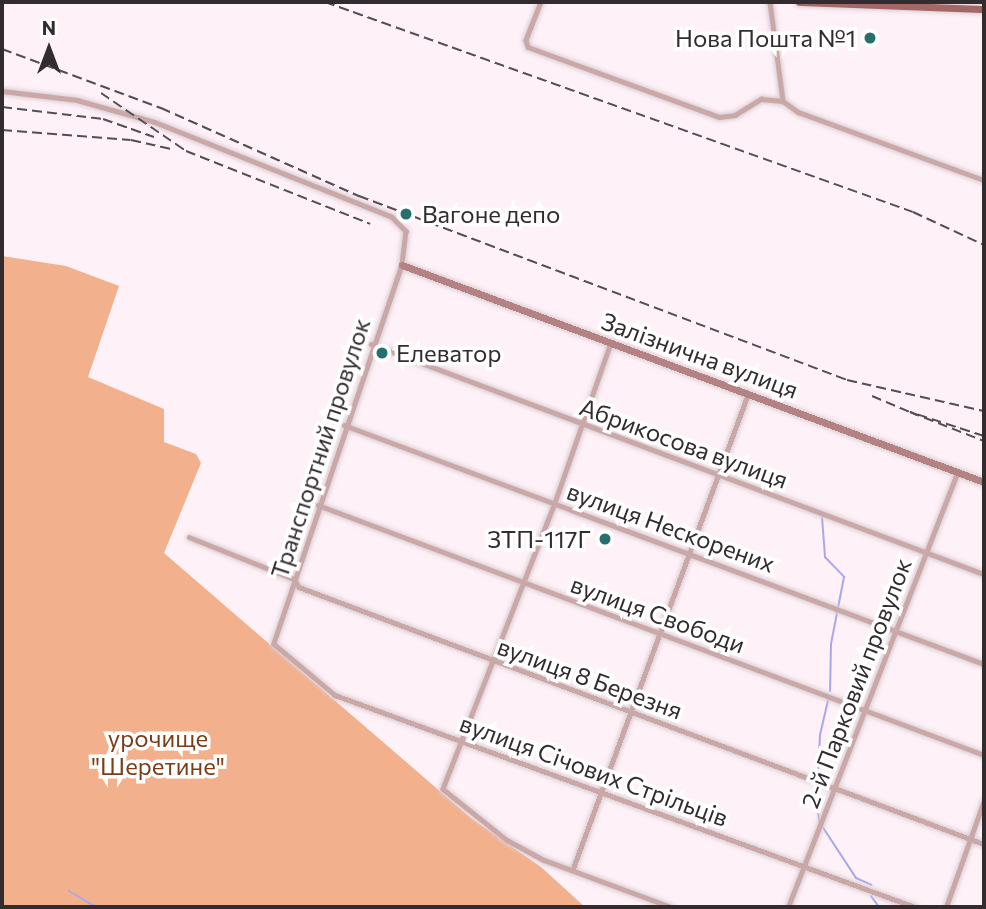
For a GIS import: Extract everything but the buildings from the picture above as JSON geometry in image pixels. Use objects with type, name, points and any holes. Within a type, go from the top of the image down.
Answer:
[{"type":"main road","points":[[799,2],[984,9]]},
{"type":"street","points":[[541,2],[526,40],[528,47],[719,117],[734,115],[761,99],[783,101],[799,112],[984,180]]},
{"type":"street","points":[[770,2],[783,101]]},
{"type":"street","name":"Транспортний провулок","points":[[2,91],[77,100],[155,122],[391,217],[406,231],[402,265],[371,344],[274,644]]},
{"type":"street","name":"Залізнична вулиця","points":[[402,265],[984,482]]},
{"type":"street","points":[[611,343],[555,503],[443,789],[507,840],[572,871],[671,907]]},
{"type":"street","name":"Абрикосова вулиця","points":[[371,344],[984,574]]},
{"type":"street","points":[[572,871],[657,632],[690,553],[748,394]]},
{"type":"street","name":"вулиця Нескорених","points":[[344,425],[984,664]]},
{"type":"street","name":"2-й Парковий провулок","points":[[788,907],[957,472]]},
{"type":"street","name":"вулиця Свободи","points":[[318,505],[984,755]]},
{"type":"street","name":"вулиця 8 Березня","points":[[189,537],[294,579],[299,587],[984,845]]},
{"type":"street","name":"вулиця Січових Стрільців","points":[[274,644],[335,695],[601,789],[915,907]]},
{"type":"street","points":[[946,907],[984,800]]},
{"type":"green space","name":"урочище \"Шеретине\"","points":[[2,256],[66,266],[119,286],[88,377],[164,409],[164,442],[196,454],[201,463],[164,553],[471,818],[541,867],[585,907],[2,907]]},
{"type":"waterway","points":[[822,517],[825,557],[844,577],[831,644],[830,691]]},
{"type":"waterway","points":[[818,776],[820,735],[828,700]]},
{"type":"waterway","points":[[816,786],[819,822]]},
{"type":"waterway","points":[[822,826],[856,878],[872,885]]},
{"type":"waterway","points":[[69,891],[96,907]]},
{"type":"waterway","points":[[871,896],[879,907]]},
{"type":"railway","points":[[325,2],[913,212],[984,245]]},
{"type":"railway","points":[[2,49],[161,108],[359,196],[847,380],[984,411]]},
{"type":"railway","points":[[101,93],[186,151],[370,224]]},
{"type":"railway","points":[[2,107],[103,119],[154,137]]},
{"type":"railway","points":[[2,130],[131,140],[171,149]]},
{"type":"railway","points":[[872,396],[917,415]]},
{"type":"railway","points":[[984,436],[910,412],[984,441]]},
{"type":"place","name":"Нова Пошта №1","points":[[870,38]]},
{"type":"place","name":"Вагоне депо","points":[[406,214]]},
{"type":"place","name":"Елеватор","points":[[382,353]]},
{"type":"place","name":"ЗТП-117Г","points":[[605,539]]}]
